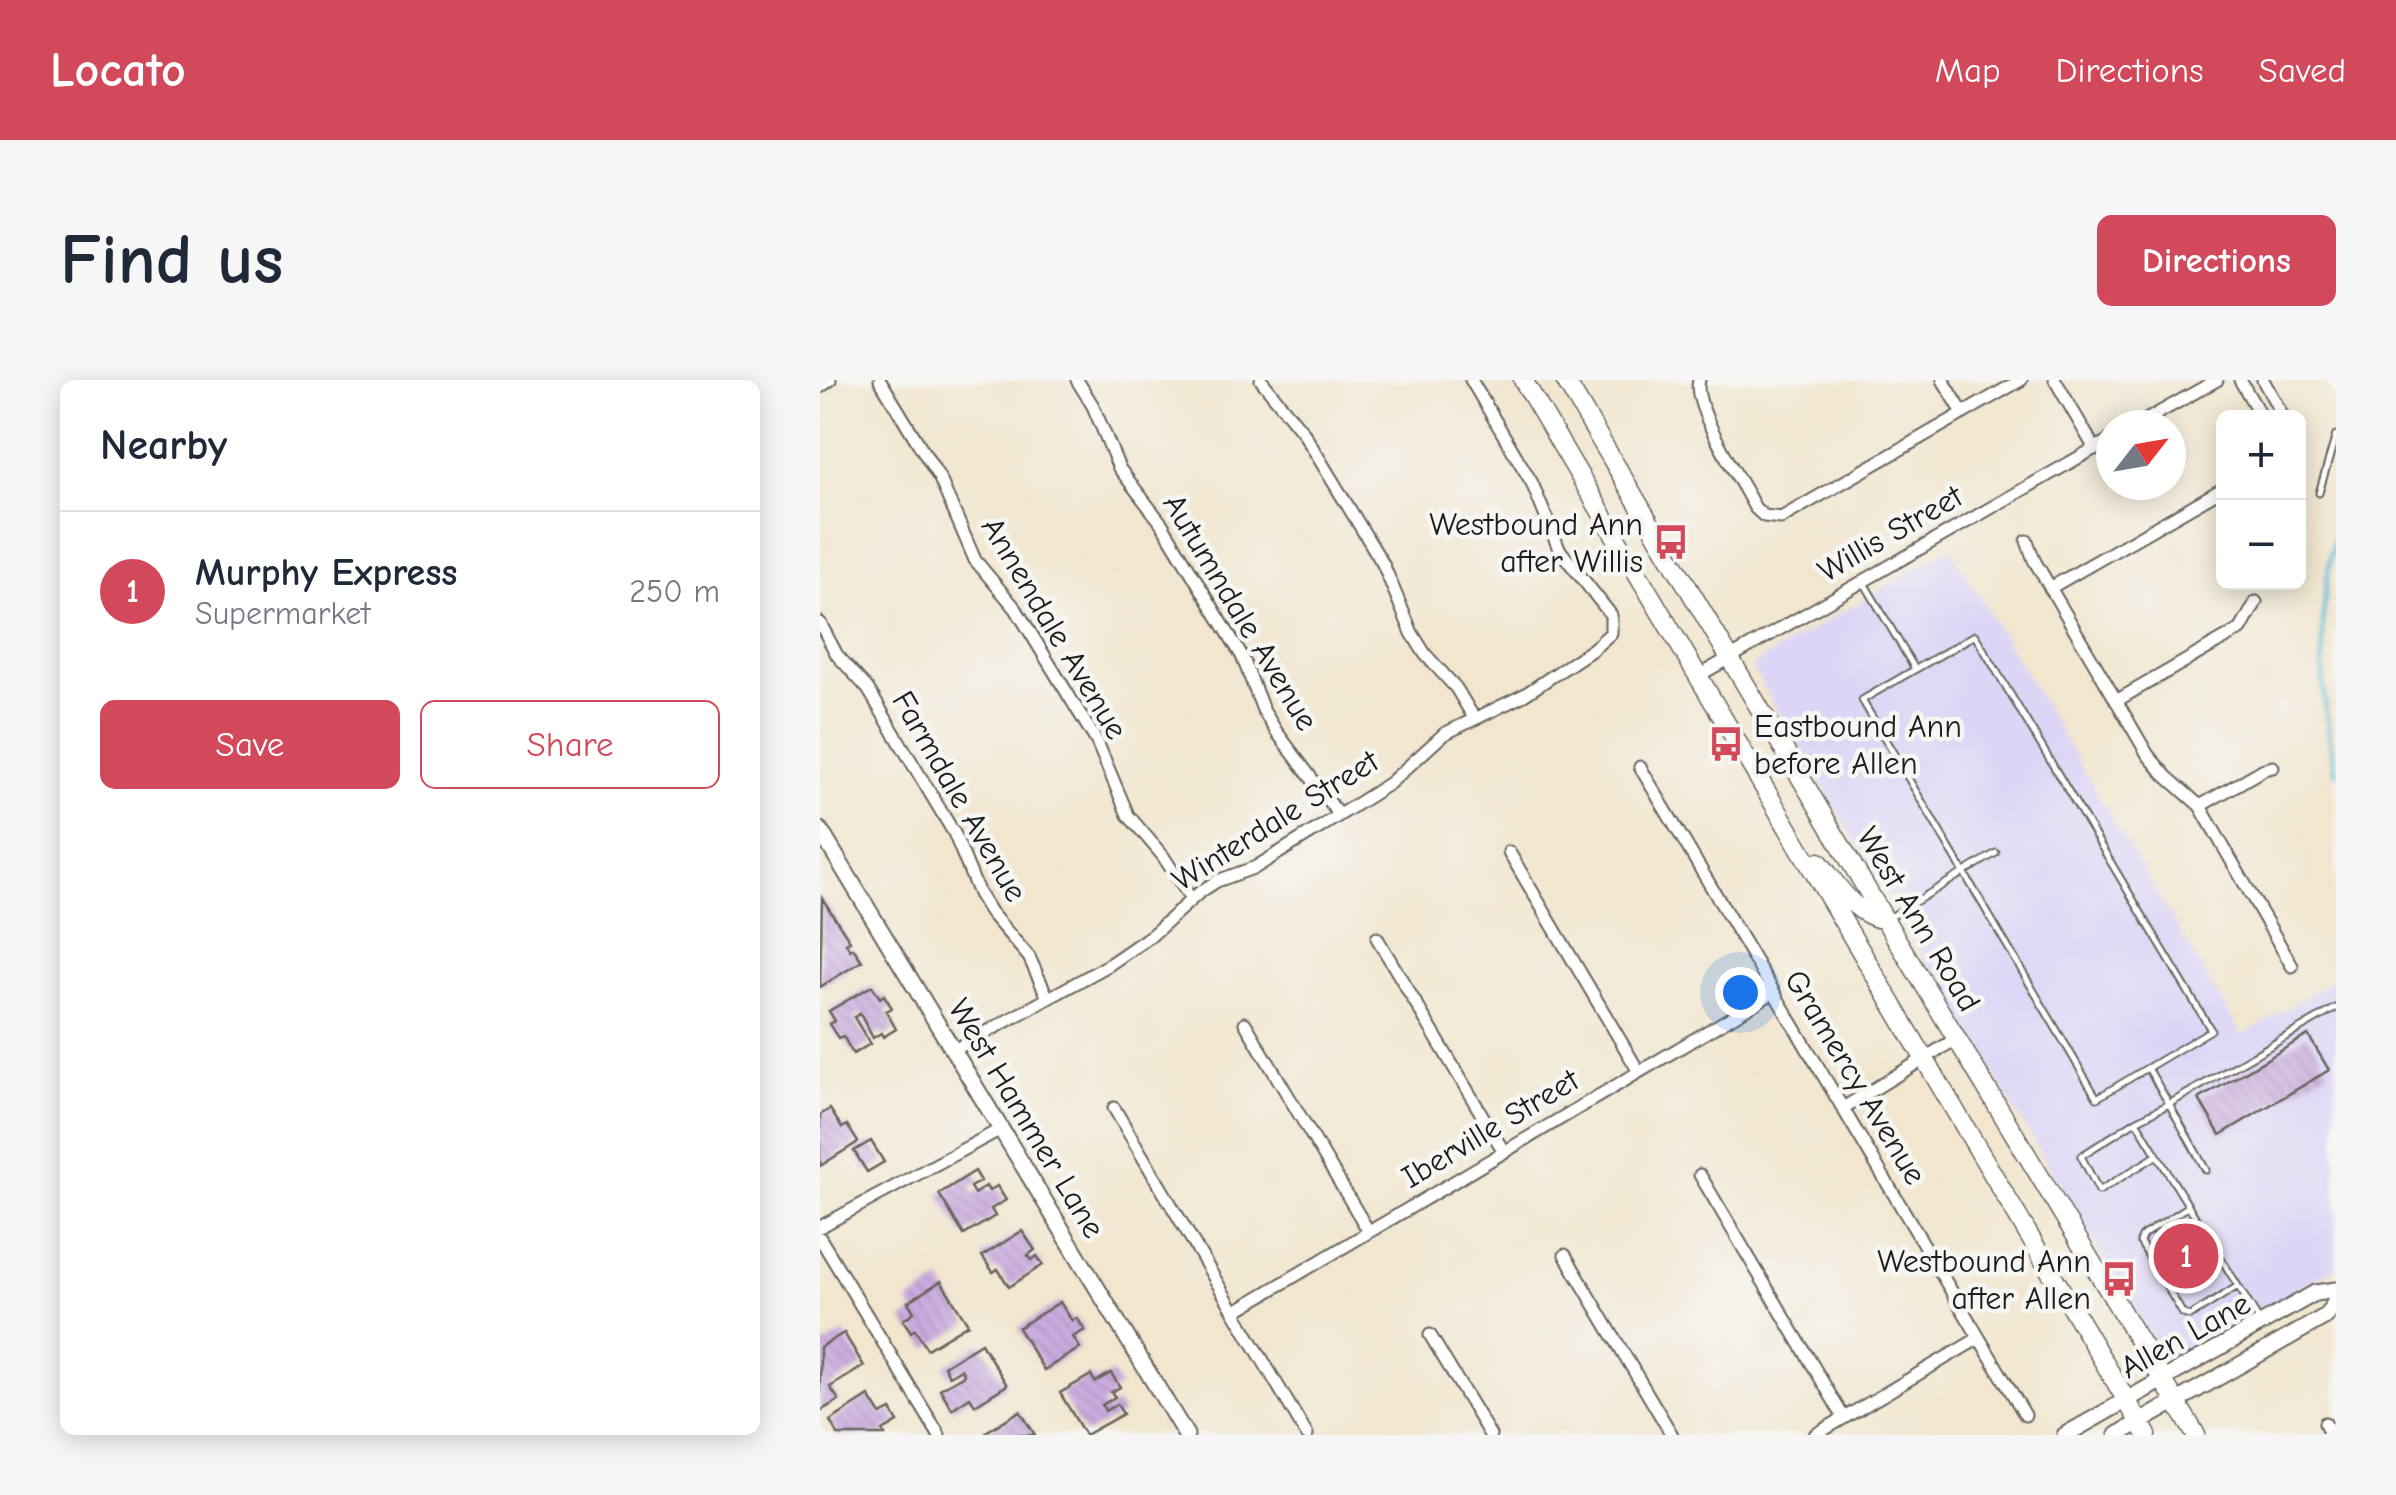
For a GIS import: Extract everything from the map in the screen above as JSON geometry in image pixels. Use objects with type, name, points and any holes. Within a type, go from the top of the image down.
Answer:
[{"type":"main road","name":"West Ann Road","points":[[1522,380],[2143,1428]]},
{"type":"main road","name":"West Ann Road","points":[[1565,380],[2196,1435]]},
{"type":"main road","points":[[1776,807],[1855,907],[1870,917],[1885,920]]},
{"type":"street","points":[[820,387],[830,380]]},
{"type":"street","name":"Annendale Avenue","points":[[880,380],[940,479],[975,560],[1016,609],[1097,742],[1128,814],[1163,856],[1191,900]]},
{"type":"street","name":"Autumndale Avenue","points":[[1077,380],[1119,468],[1162,524],[1242,656],[1263,710],[1338,816]]},
{"type":"street","points":[[1261,380],[1303,432],[1384,564],[1412,633],[1456,688],[1474,718]]},
{"type":"street","name":"Winterdale Street","points":[[954,1050],[1136,948],[1216,881],[1256,867],[1338,816],[1390,783],[1444,734],[1524,695],[1593,649],[1610,633],[1612,625],[1604,605],[1559,549],[1532,483],[1472,380]]},
{"type":"street","points":[[1944,380],[1963,413]]},
{"type":"street","points":[[1698,384],[1702,412],[1755,508],[1773,518],[1792,515],[2021,380]]},
{"type":"street","points":[[2055,380],[2095,449]]},
{"type":"street","points":[[2163,410],[2216,380]]},
{"type":"street","points":[[2240,380],[2257,410]]},
{"type":"street","points":[[2263,380],[2280,410]]},
{"type":"street","name":"Willis Street","points":[[1698,676],[2095,449]]},
{"type":"street","points":[[2050,588],[2216,493]]},
{"type":"street","points":[[2027,541],[2034,560],[2148,755],[2200,806],[2292,966]]},
{"type":"street","points":[[2116,702],[2241,629],[2256,602]]},
{"type":"street","name":"Farmdale Avenue","points":[[820,623],[837,655],[868,690],[954,832],[979,894],[1028,957],[1048,998]]},
{"type":"street","name":"Gramercy Avenue","points":[[1640,767],[2025,1415]]},
{"type":"street","points":[[2200,806],[2264,768],[2274,767]]},
{"type":"street","name":"West Hammer Lane","points":[[820,830],[1186,1435]]},
{"type":"street","points":[[1508,852],[1639,1072]]},
{"type":"street","points":[[1377,938],[1504,1152]]},
{"type":"street","name":"Iberville Street","points":[[1234,1312],[1774,992]]},
{"type":"street","points":[[1245,1023],[1369,1232]]},
{"type":"street","points":[[1842,1108],[1956,1039]]},
{"type":"street","points":[[1114,1108],[1308,1435]]},
{"type":"street","points":[[820,1227],[1002,1129]]},
{"type":"street","points":[[1700,1175],[1844,1418]]},
{"type":"street","points":[[820,1238],[939,1435]]},
{"type":"street","points":[[1565,1255],[1672,1435]]},
{"type":"street","name":"Allen Lane","points":[[2064,1435],[2315,1294],[2336,1290]]},
{"type":"street","name":"Allen Lane","points":[[2117,1435],[2143,1428],[2176,1402],[2326,1316],[2336,1301]]},
{"type":"street","points":[[1430,1335],[1490,1435]]},
{"type":"street","points":[[1815,1435],[1979,1338]]},
{"type":"lane","points":[[2319,493],[2336,435]]},
{"type":"lane","points":[[1862,580],[1915,669]]},
{"type":"lane","points":[[1975,635],[2210,1030],[2097,1098],[1964,872],[1862,700],[1975,635]]},
{"type":"lane","points":[[1885,920],[1996,853]]},
{"type":"lane","points":[[2156,1156],[2099,1191],[2081,1156],[2336,1008]]},
{"type":"lane","points":[[2148,1068],[2206,1170]]},
{"type":"lane","points":[[2136,1121],[2262,1324]]},
{"type":"lane","points":[[2190,1206],[2143,1235],[2140,1242],[2184,1314],[2190,1316],[2238,1286]]},
{"type":"shaded area","points":[[1950,548],[2242,1036],[2336,978],[2336,1267],[2166,1364],[1751,666]]},
{"type":"building","points":[[822,898],[850,941],[846,943],[850,950],[853,948],[862,961],[820,987]]},
{"type":"building","points":[[872,986],[892,1008],[886,1011],[896,1029],[873,1038],[860,1014],[854,1017],[870,1044],[853,1054],[843,1036],[838,1038],[829,1024],[835,1021],[829,1011]]},
{"type":"building","points":[[2308,1035],[2329,1070],[2220,1135],[2199,1099]]},
{"type":"building","points":[[830,1109],[842,1128],[847,1125],[858,1142],[820,1166],[820,1115]]},
{"type":"building","points":[[871,1141],[884,1162],[867,1172],[854,1151]]},
{"type":"building","points":[[975,1171],[981,1181],[970,1187],[974,1194],[986,1186],[989,1191],[997,1186],[1006,1200],[991,1209],[995,1216],[964,1235],[939,1194]]},
{"type":"building","points":[[1022,1231],[1035,1250],[1028,1255],[1032,1260],[1037,1256],[1043,1265],[1009,1287],[998,1269],[993,1272],[982,1256]]},
{"type":"building","points":[[941,1281],[968,1324],[927,1349],[915,1329],[911,1332],[903,1320],[914,1312],[908,1302]]},
{"type":"building","points":[[1060,1302],[1072,1321],[1077,1318],[1085,1330],[1073,1337],[1080,1348],[1044,1370],[1018,1328]]},
{"type":"building","points":[[844,1333],[864,1366],[830,1387],[839,1400],[820,1411],[820,1347]]},
{"type":"building","points":[[981,1343],[1007,1385],[975,1405],[970,1397],[952,1409],[940,1389],[964,1375],[961,1369],[949,1376],[944,1366]]},
{"type":"building","points":[[1111,1373],[1120,1387],[1111,1392],[1115,1397],[1102,1405],[1105,1411],[1117,1404],[1123,1414],[1085,1435],[1060,1393],[1091,1375],[1095,1382]]},
{"type":"building","points":[[869,1396],[881,1415],[891,1410],[898,1422],[883,1431],[885,1435],[838,1435],[830,1421]]},
{"type":"building","points":[[1020,1411],[1035,1435],[988,1435],[986,1432]]},
{"type":"waterway","points":[[2336,531],[2326,591],[2322,652],[2326,714],[2336,773]]},
{"type":"place","name":"Westbound Ann after Willis","points":[[1671,542]]},
{"type":"place","name":"Eastbound Ann before Allen","points":[[1726,744]]},
{"type":"place","name":"Murphy Express","points":[[2186,1256]]},
{"type":"place","name":"Westbound Ann after Allen","points":[[2119,1279]]}]
